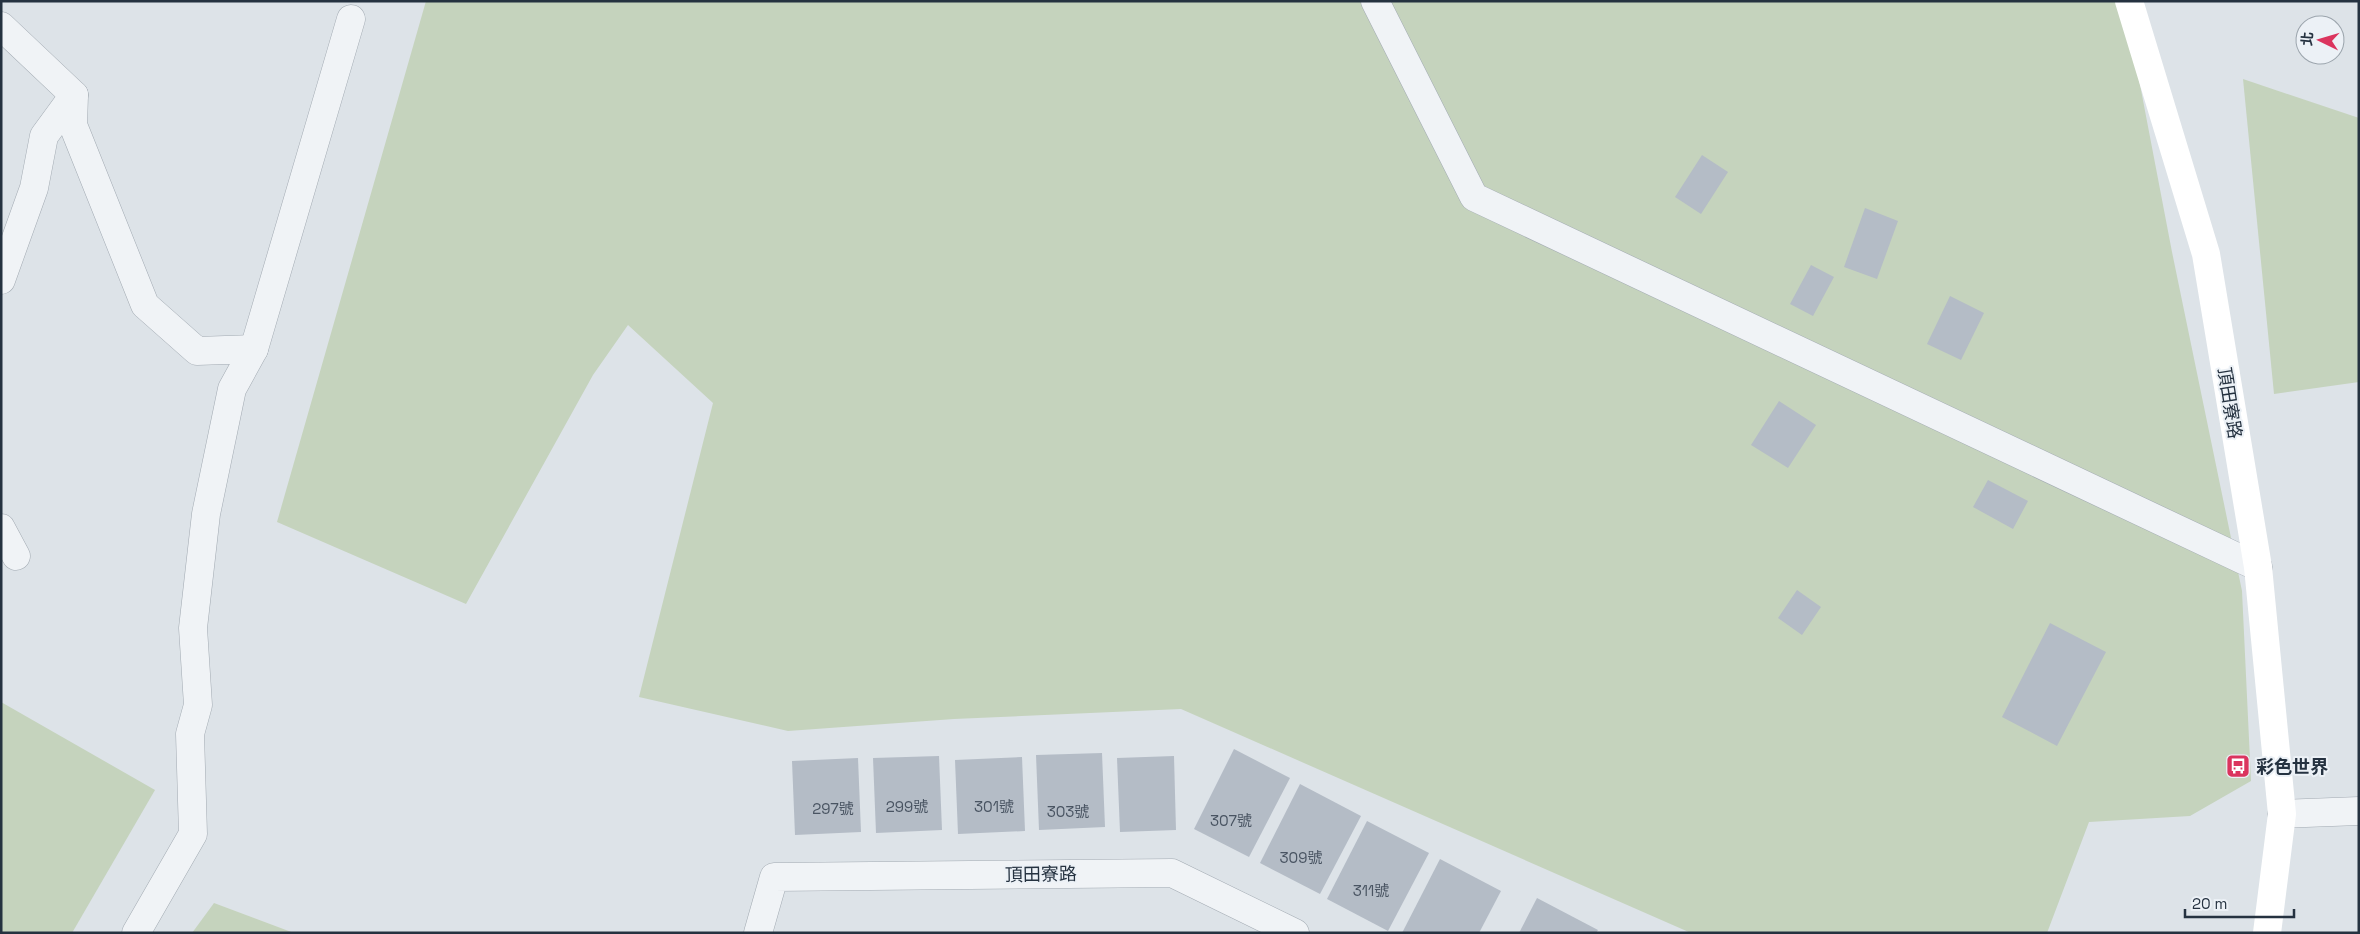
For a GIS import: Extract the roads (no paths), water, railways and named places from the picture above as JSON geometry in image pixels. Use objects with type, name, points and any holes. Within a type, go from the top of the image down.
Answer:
[{"type":"street","points":[[1375,1],[1474,197],[2258,567]]},
{"type":"street","name":"頂田寮路","points":[[2129,1],[2206,254],[2258,567],[2282,814],[2267,933]]},
{"type":"street","points":[[136,933],[193,834],[190,734],[198,705],[193,628],[206,514],[232,390],[254,349],[351,19]]},
{"type":"street","points":[[1,26],[74,95],[73,125],[145,305],[197,351],[254,349]]},
{"type":"street","points":[[1,280],[34,188],[44,136],[74,95]]},
{"type":"street","points":[[1,528],[16,556]]},
{"type":"street","points":[[2282,814],[2359,811]]},
{"type":"street","name":"頂田寮路","points":[[758,933],[774,877],[1172,873],[1295,933]]},
{"type":"place","name":"彩色世界","points":[[2238,766]]}]
